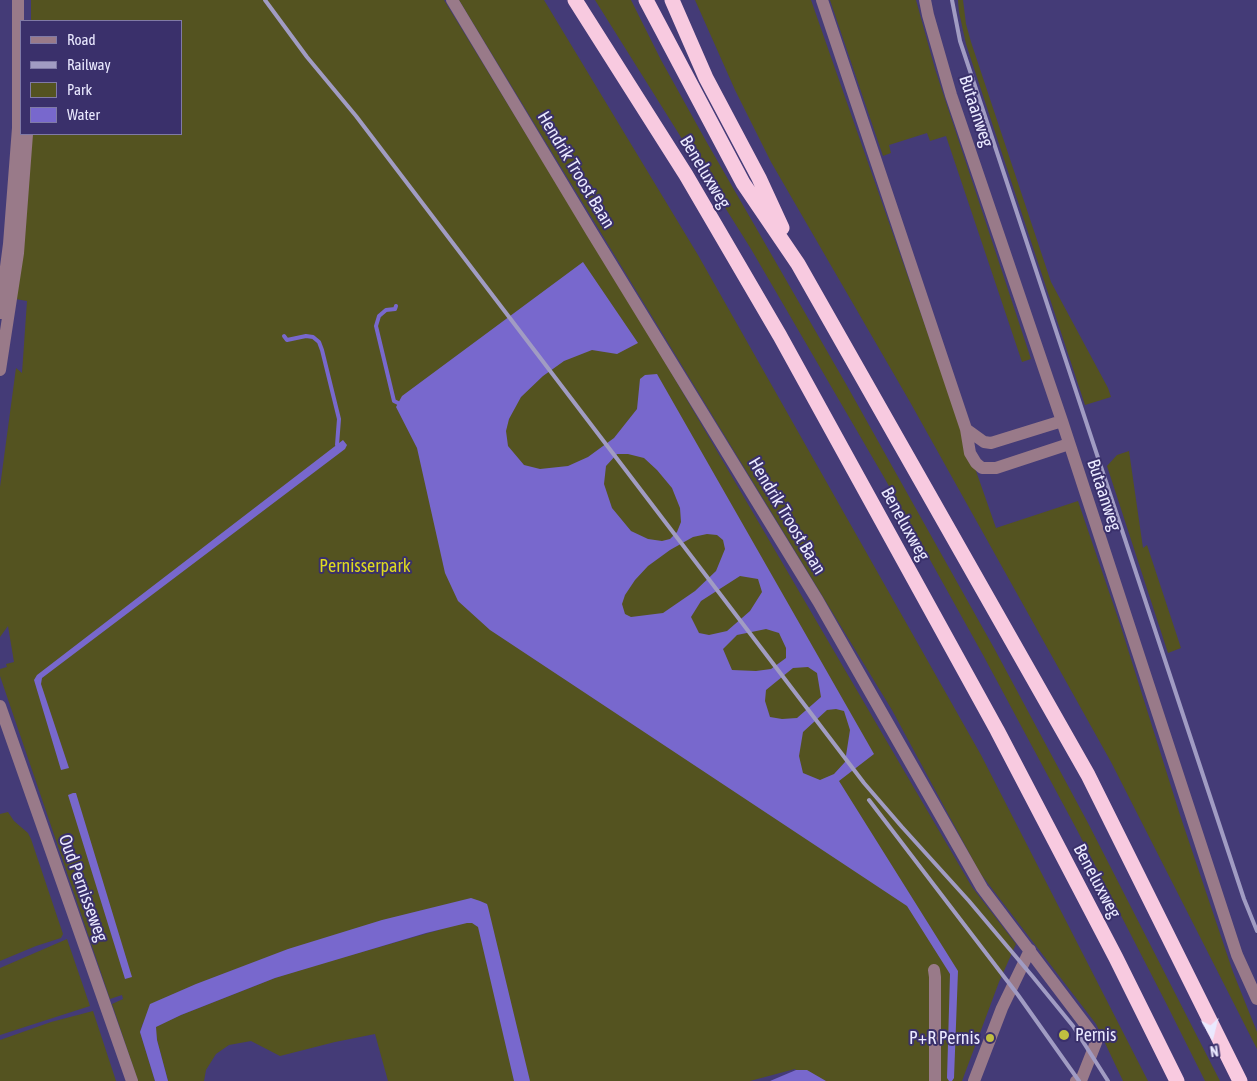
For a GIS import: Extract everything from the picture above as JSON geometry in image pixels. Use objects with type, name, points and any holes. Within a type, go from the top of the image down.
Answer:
[{"type":"highway","name":"Beneluxweg","points":[[576,0],[686,175],[780,336],[997,730],[1116,958],[1177,1081]]},
{"type":"highway","points":[[646,0],[743,183],[798,264]]},
{"type":"highway","points":[[672,0],[706,78],[760,178],[798,264]]},
{"type":"highway","name":"Beneluxweg","points":[[798,264],[1088,775],[1240,1081]]},
{"type":"street","points":[[0,312],[4,243],[18,128],[18,0]]},
{"type":"street","points":[[23,0],[26,20]]},
{"type":"street","name":"Hendrik Troost Baan","points":[[452,0],[818,601],[982,888],[1097,1040],[1082,1078],[1076,1081]]},
{"type":"street","points":[[822,0],[966,429],[970,453],[976,463],[982,468],[996,468],[1069,444]]},
{"type":"street","name":"Butaanweg","points":[[925,0],[951,95],[1062,421],[1237,955],[1257,999]]},
{"type":"street","points":[[0,370],[18,253],[27,135]]},
{"type":"street","points":[[4,243],[18,253]]},
{"type":"street","points":[[3,259],[18,253]]},
{"type":"street","points":[[966,429],[984,442],[991,443],[1062,421]]},
{"type":"street","name":"Oud Pernisseweg","points":[[0,706],[132,1081]]},
{"type":"street","points":[[974,1081],[1002,1008],[1030,950]]},
{"type":"street","points":[[934,970],[936,1081]]},
{"type":"green space","name":"Pernisserpark","points":[[31,0],[444,0],[652,340],[972,887],[1016,944],[999,982],[962,1081],[806,1081],[802,1070],[795,1069],[750,1081],[388,1081],[375,1034],[280,1056],[251,1041],[229,1045],[216,1054],[206,1070],[204,1081],[168,1081],[155,1027],[275,978],[439,930],[437,921],[143,1023],[140,1032],[155,1081],[138,1081],[112,1004],[123,999],[122,995],[110,999],[0,676],[0,669],[7,667],[6,664],[14,662],[8,626],[0,637],[0,487],[16,368],[22,373],[27,301],[16,299],[31,135],[182,135],[182,20],[31,20]]},
{"type":"green space","points":[[459,0],[544,0],[698,255],[981,755],[1148,1081],[1123,1081],[1096,1024],[980,873],[892,710]]},
{"type":"green space","points":[[595,0],[631,0],[661,60],[706,141],[846,384],[994,648],[1088,823],[1220,1081],[1205,1081],[1077,830],[983,655],[885,479],[751,249]]},
{"type":"green space","points":[[695,0],[811,0],[996,528],[1078,501],[1120,624],[1180,815],[1233,972],[1257,1032],[1257,1049],[1111,762],[910,402],[771,162],[735,90]]},
{"type":"green space","points":[[830,0],[916,0],[935,69],[1031,359],[1022,362],[946,136],[930,141],[927,133],[889,145],[891,153],[883,156]]},
{"type":"green space","points":[[958,0],[963,0],[966,24],[971,42],[1051,282],[1108,388],[1111,397],[1085,405],[966,44]]},
{"type":"green space","points":[[1129,451],[1143,548],[1147,545],[1181,648],[1168,653],[1107,466],[1117,455]]},
{"type":"green space","points":[[8,812],[14,821],[28,833],[31,839],[63,934],[61,938],[0,961],[0,814]]},
{"type":"green space","points":[[67,939],[90,1006],[0,1035],[0,968]]},
{"type":"green space","points":[[93,1011],[116,1081],[0,1081],[0,1040],[51,1022]]},
{"type":"water","points":[[583,262],[638,343],[617,354],[592,350],[564,361],[543,376],[521,397],[509,419],[506,431],[508,446],[524,465],[540,469],[568,466],[588,457],[614,438],[637,409],[640,379],[645,375],[657,374],[874,754],[839,781],[958,971],[954,1078],[952,1081],[949,1081],[947,1078],[950,974],[907,906],[490,630],[458,601],[445,573],[417,448],[396,407],[402,396]],"holes":[[[617,454],[628,454],[644,458],[657,470],[672,488],[680,508],[681,522],[677,532],[670,539],[662,541],[648,539],[631,531],[612,508],[604,484],[606,466]],[[707,534],[717,535],[723,540],[725,549],[716,571],[695,591],[663,613],[631,617],[625,614],[622,604],[625,595],[635,580],[648,566],[670,550],[693,537]],[[740,576],[758,579],[762,592],[750,611],[727,631],[709,635],[699,633],[691,617],[701,601]],[[766,629],[779,633],[786,648],[786,658],[771,669],[756,671],[732,670],[723,649],[737,635]],[[808,667],[817,673],[821,697],[797,718],[782,719],[770,717],[765,701],[766,690],[793,668]],[[836,709],[844,711],[850,730],[845,762],[834,774],[820,780],[803,773],[799,756],[803,732],[827,710]]]},
{"type":"water","points":[[343,440],[347,445],[345,449],[42,678],[41,684],[69,768],[61,770],[34,680],[37,675]]},
{"type":"water","points":[[76,793],[132,977],[125,979],[68,795]]},
{"type":"water","points":[[471,898],[487,904],[488,907],[530,1081],[514,1081],[478,927],[472,923],[467,923],[426,933],[275,978],[181,1015],[156,1027],[157,1040],[168,1081],[155,1081],[140,1032],[150,1004],[196,984],[288,949],[382,920]]},
{"type":"water","points":[[796,1070],[807,1070],[826,1081],[770,1081]]},
{"type":"waterway","points":[[396,306],[395,309],[386,310],[379,316],[376,326],[394,401],[398,403]]},
{"type":"waterway","points":[[284,336],[287,340],[306,336],[313,337],[319,342],[339,419],[337,445]]},
{"type":"railway","points":[[265,0],[307,57],[356,116],[864,783],[969,901],[1033,977],[1073,1026],[1108,1081]]},
{"type":"railway","points":[[952,0],[960,41],[1244,899],[1257,931]]},
{"type":"railway","points":[[869,800],[1018,995],[1079,1081]]},
{"type":"place","name":"Pernis","points":[[1064,1035]]},
{"type":"place","name":"P+R Pernis","points":[[990,1038]]}]
